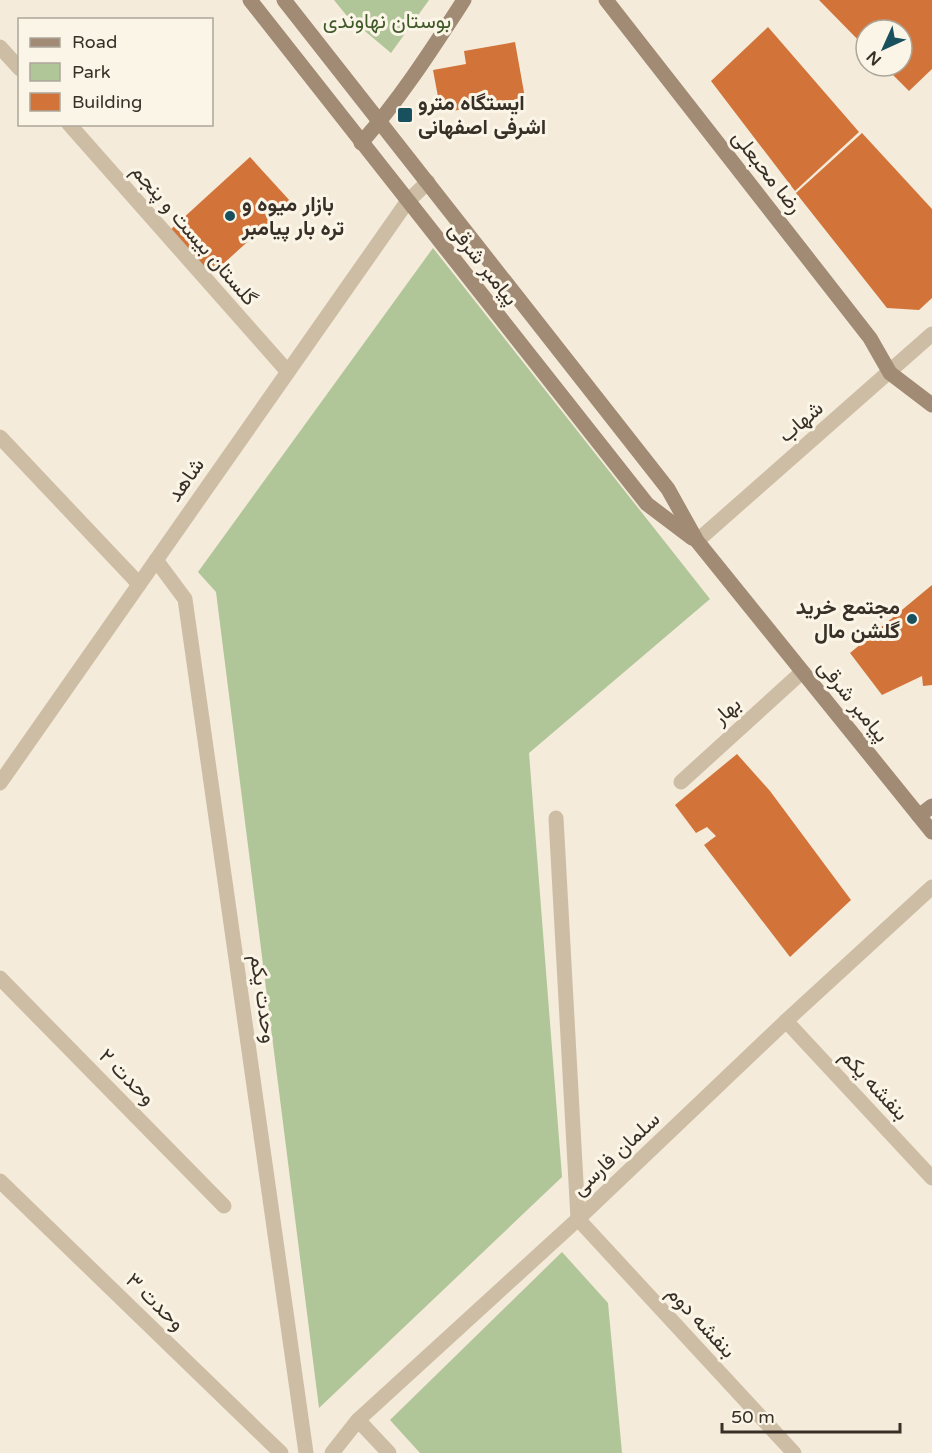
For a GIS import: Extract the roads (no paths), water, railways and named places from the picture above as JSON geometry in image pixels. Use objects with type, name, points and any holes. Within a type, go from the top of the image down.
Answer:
[{"type":"street","name":"پیامبر شرقی","points":[[250,0],[647,504],[696,542]]},
{"type":"street","name":"پیامبر شرقی","points":[[284,0],[668,489],[696,542],[932,832]]},
{"type":"street","points":[[361,143],[380,121],[438,41],[464,0]]},
{"type":"street","name":"رضا محبعلی","points":[[606,0],[870,338],[890,373]]},
{"type":"street","points":[[0,47],[18,67]]},
{"type":"street","name":"گلستان بیست و پنجم","points":[[71,126],[288,372]]},
{"type":"street","name":"شاهد","points":[[0,783],[407,202],[428,182]]},
{"type":"street","name":"شهاب","points":[[696,542],[932,334]]},
{"type":"street","points":[[890,373],[932,405]]},
{"type":"street","points":[[0,437],[139,584]]},
{"type":"street","name":"وحدت یکم","points":[[156,560],[185,600],[306,1453]]},
{"type":"street","name":"بهار","points":[[681,782],[802,672]]},
{"type":"street","points":[[919,816],[932,806]]},
{"type":"street","points":[[556,818],[578,1219]]},
{"type":"street","name":"سلمان فارسی","points":[[332,1453],[358,1420],[578,1219],[932,887]]},
{"type":"street","name":"وحدت ۲","points":[[0,978],[224,1206]]},
{"type":"street","name":"بنفشه یکم","points":[[786,1022],[932,1178]]},
{"type":"street","name":"وحدت ۳","points":[[0,1181],[281,1453]]},
{"type":"street","name":"بنفشه دوم","points":[[578,1219],[794,1453]]},
{"type":"street","points":[[358,1420],[389,1453]]},
{"type":"place","name":"ایستگاه مترو اشرفی اصفهانی","points":[[405,115]]},
{"type":"place","name":"بازار میوه و تره بار پیامبر","points":[[230,216]]},
{"type":"place","name":"مجتمع خرید گلشن مال","points":[[912,619]]},
{"type":"park label","name":"بوستان نهاوندی","points":[[387,21]]}]
